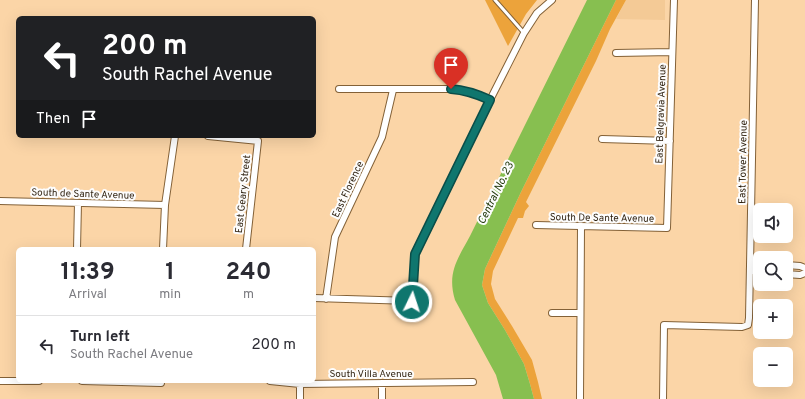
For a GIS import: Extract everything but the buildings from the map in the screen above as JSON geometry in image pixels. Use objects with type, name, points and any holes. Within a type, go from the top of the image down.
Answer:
[{"type":"street","points":[[316,298],[412,302],[415,254],[528,25],[537,13],[552,0]]},
{"type":"street","name":"East Belgravia Avenue","points":[[667,228],[674,0]]},
{"type":"street","name":"East Tower Avenue","points":[[663,399],[664,326],[748,325],[755,0]]},
{"type":"street","points":[[616,53],[672,52]]},
{"type":"street","points":[[339,89],[451,89],[462,90],[490,100]]},
{"type":"street","name":"East Florence","points":[[326,299],[335,237],[382,137],[393,90]]},
{"type":"street","points":[[163,247],[165,205],[175,138]]},
{"type":"street","name":"East Geary Street","points":[[228,138],[258,141],[246,247]]},
{"type":"street","points":[[602,139],[670,141]]},
{"type":"street","name":"South de Sante Avenue","points":[[0,201],[165,205]]},
{"type":"street","points":[[77,247],[78,203]]},
{"type":"street","name":"South De Sante Avenue","points":[[536,226],[667,228]]},
{"type":"street","points":[[580,399],[581,226]]},
{"type":"street","points":[[793,266],[805,268]]},
{"type":"street","points":[[793,274],[805,273]]},
{"type":"street","points":[[552,313],[580,313]]},
{"type":"street","points":[[0,381],[16,381]]},
{"type":"street","name":"South Villa Avenue","points":[[290,383],[473,382]]},
{"type":"street","points":[[382,383],[382,399]]},
{"type":"street","points":[[300,384],[300,399]]},
{"type":"lane","points":[[496,0],[524,34]]},
{"type":"shaded area","points":[[485,0],[537,0],[526,14],[508,46]]},
{"type":"shaded area","points":[[616,0],[626,0],[610,29],[596,61],[526,202],[529,206],[525,211],[523,218],[518,218],[493,271],[491,284],[495,299],[532,360],[542,399],[534,399],[524,364],[488,303],[482,285],[485,269],[521,192]]},
{"type":"shaded area","points":[[626,0],[665,0],[665,20],[616,19]]},
{"type":"water","name":"Central No. 23","points":[[587,0],[616,0],[521,192],[485,269],[482,285],[488,303],[524,364],[534,399],[503,399],[496,375],[455,300],[452,282],[453,274],[457,260]]},
{"type":"route","points":[[412,302],[415,254],[490,100],[462,90],[451,89]]}]
